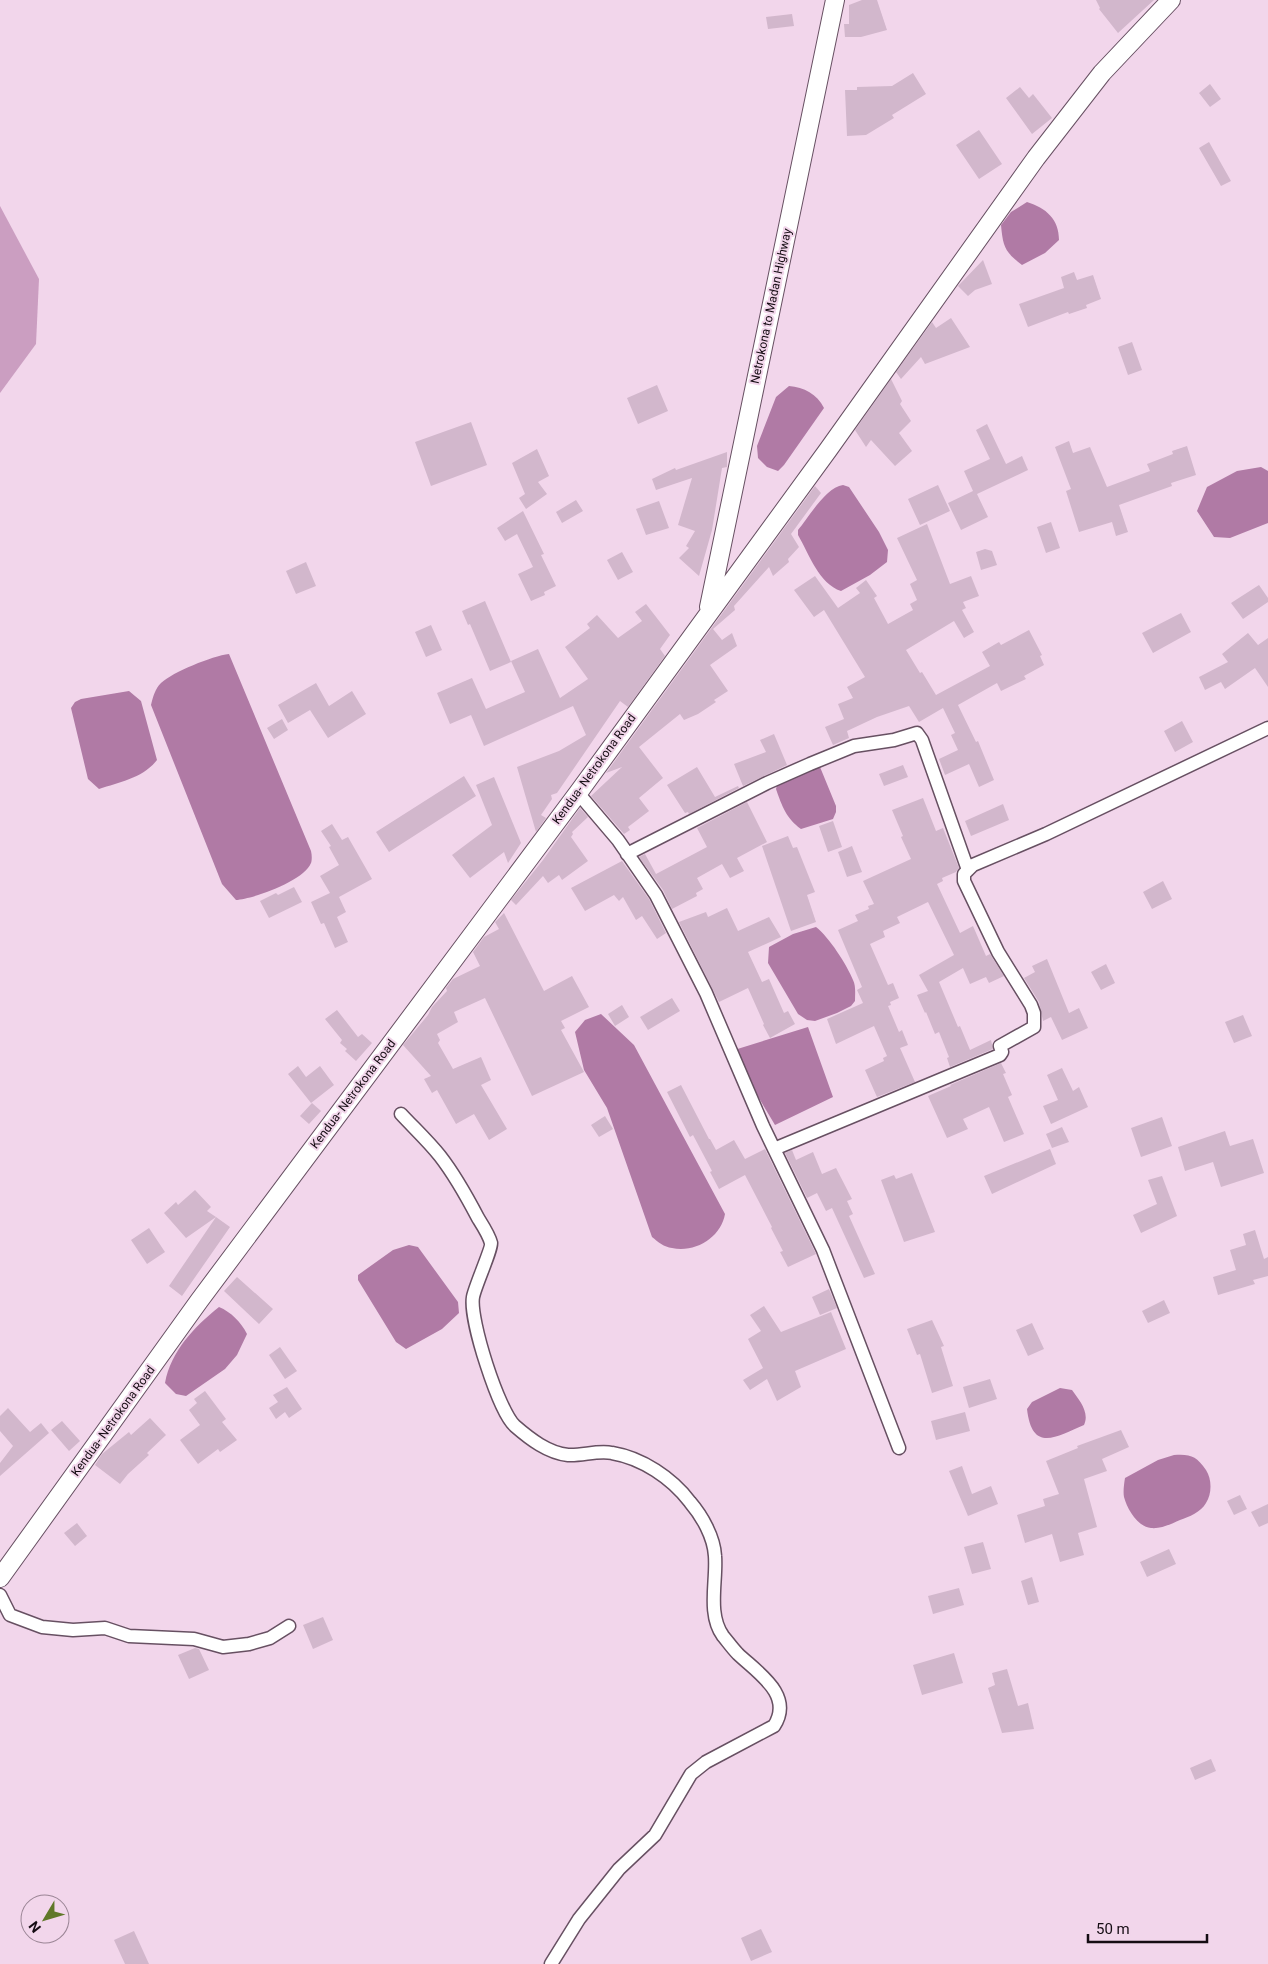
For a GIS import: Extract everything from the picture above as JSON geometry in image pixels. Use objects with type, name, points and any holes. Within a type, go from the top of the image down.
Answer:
[{"type":"main road","name":"Netrokona to Madan Highway","points":[[708,613],[835,0]]},
{"type":"main road","name":"Kendua- Netrokona Road","points":[[0,1578],[199,1300],[578,793],[904,344],[1036,158],[1102,73],[1171,0]]},
{"type":"street","points":[[774,1149],[1000,1055],[1002,1052],[1000,1046],[1034,1027],[1034,1012],[1031,1005],[998,952],[964,881],[964,874],[968,870],[986,859],[1046,834],[1268,728]]},
{"type":"street","points":[[627,854],[767,783],[810,764],[854,746],[894,740],[917,733],[922,740],[968,870]]},
{"type":"street","points":[[578,793],[627,854],[656,895],[706,993],[774,1149],[823,1250],[899,1448]]},
{"type":"street","points":[[401,1114],[440,1156],[473,1208],[491,1241],[491,1248],[472,1299],[475,1328],[501,1406],[513,1424],[537,1444],[567,1455],[612,1453],[644,1463],[668,1480],[690,1501],[706,1526],[715,1554],[714,1609],[721,1633],[736,1653],[772,1686],[778,1695],[780,1704],[778,1720],[774,1726],[706,1762],[691,1774],[655,1835],[613,1876],[579,1919],[551,1964]]},
{"type":"street","points":[[0,1595],[10,1615],[42,1627],[73,1630],[104,1628],[129,1636],[194,1639],[223,1647],[248,1644],[270,1638],[289,1626]]},
{"type":"shaded area","points":[[1027,202],[1050,215],[1057,226],[1059,240],[1045,253],[1022,265],[1008,252],[1003,239],[1001,225],[1011,212]]},
{"type":"shaded area","points":[[0,206],[39,279],[36,344],[0,393]]},
{"type":"shaded area","points":[[789,386],[810,392],[824,408],[778,471],[767,467],[758,458],[757,446],[776,397]]},
{"type":"shaded area","points":[[1261,467],[1268,471],[1268,523],[1230,538],[1214,537],[1197,511],[1207,487],[1237,471]]},
{"type":"shaded area","points":[[843,485],[849,487],[879,532],[888,550],[887,562],[870,575],[841,591],[833,587],[821,575],[798,535],[798,530],[818,503],[830,491]]},
{"type":"shaded area","points":[[229,654],[312,857],[311,863],[306,870],[289,882],[265,893],[236,900],[222,884],[151,705],[157,688],[174,674],[193,665]]},
{"type":"shaded area","points":[[129,691],[141,701],[157,760],[138,775],[99,789],[88,779],[71,708],[75,702],[81,699]]},
{"type":"shaded area","points":[[813,766],[820,767],[836,806],[836,812],[833,819],[801,829],[788,816],[776,789],[777,785]]},
{"type":"shaded area","points":[[816,927],[832,944],[850,974],[855,987],[855,1001],[851,1006],[837,1013],[815,1021],[807,1020],[798,1014],[768,963],[769,947],[793,934]]},
{"type":"shaded area","points":[[601,1014],[634,1045],[725,1214],[723,1222],[713,1236],[698,1246],[681,1249],[672,1248],[652,1237],[607,1108],[584,1070],[575,1032],[585,1020]]},
{"type":"shaded area","points":[[808,1027],[833,1097],[775,1125],[731,1051]]},
{"type":"shaded area","points":[[409,1245],[418,1247],[458,1302],[459,1313],[442,1329],[406,1349],[396,1342],[358,1280],[358,1275],[393,1250]]},
{"type":"shaded area","points":[[219,1307],[235,1318],[247,1334],[237,1355],[225,1369],[186,1396],[176,1394],[165,1383],[172,1360],[185,1340]]},
{"type":"shaded area","points":[[1060,1388],[1072,1390],[1080,1402],[1086,1415],[1084,1425],[1055,1437],[1040,1437],[1034,1432],[1027,1409],[1032,1402]]},
{"type":"shaded area","points":[[1174,1455],[1193,1457],[1202,1465],[1208,1474],[1210,1482],[1208,1499],[1204,1506],[1194,1514],[1170,1525],[1155,1528],[1146,1527],[1134,1517],[1125,1502],[1125,1478],[1158,1460]]},
{"type":"building","points":[[862,0],[877,0],[887,30],[861,37],[845,37],[844,24],[849,24],[849,5]]},
{"type":"building","points":[[1096,0],[1154,0],[1118,33],[1099,9]]},
{"type":"building","points":[[792,14],[794,26],[768,29],[766,17]]},
{"type":"building","points":[[913,73],[926,94],[892,115],[894,118],[866,135],[847,136],[845,90],[857,90],[857,87],[892,86]]},
{"type":"building","points":[[1210,84],[1221,99],[1210,107],[1199,93]]},
{"type":"building","points":[[1020,87],[1029,98],[1033,94],[1052,118],[1032,134],[1006,98]]},
{"type":"building","points":[[979,130],[1002,164],[979,179],[956,145]]},
{"type":"building","points":[[1209,142],[1231,181],[1221,186],[1199,148]]},
{"type":"building","points":[[983,260],[992,284],[975,290],[968,296],[958,286]]},
{"type":"building","points":[[1074,272],[1077,280],[1093,275],[1101,299],[1086,305],[1087,308],[1069,314],[1068,312],[1028,327],[1019,304],[1064,288],[1061,277]]},
{"type":"building","points":[[951,318],[970,347],[925,364],[921,357],[901,379],[896,372],[932,322],[936,328]]},
{"type":"building","points":[[1132,342],[1142,370],[1128,375],[1118,347]]},
{"type":"building","points":[[891,379],[902,401],[900,404],[911,421],[899,433],[912,451],[895,466],[871,440],[866,447],[855,430]]},
{"type":"building","points":[[657,385],[668,411],[638,424],[627,398]]},
{"type":"building","points":[[471,422],[487,465],[431,486],[415,442]]},
{"type":"building","points":[[987,424],[1006,464],[1022,456],[1028,470],[977,494],[988,517],[961,530],[948,503],[973,491],[964,471],[990,459],[976,430]]},
{"type":"building","points":[[1069,441],[1073,453],[1090,447],[1107,487],[1150,471],[1147,464],[1173,454],[1172,451],[1187,446],[1196,475],[1171,483],[1172,486],[1119,505],[1128,532],[1116,536],[1112,522],[1079,532],[1066,491],[1071,489],[1055,447]]},
{"type":"building","points":[[537,449],[549,476],[538,482],[547,494],[526,509],[519,498],[525,494],[512,463]]},
{"type":"building","points":[[727,452],[727,467],[722,468],[712,530],[699,576],[679,558],[689,548],[686,546],[695,531],[678,525],[692,478],[656,490],[652,479],[675,468],[676,470]]},
{"type":"building","points":[[938,485],[950,511],[920,525],[908,499]]},
{"type":"building","points":[[815,486],[821,493],[791,534],[799,547],[788,559],[789,562],[773,576],[769,567],[734,606],[735,610],[713,629],[722,640],[732,633],[737,646],[710,665],[728,691],[698,714],[684,720],[680,714],[639,747],[663,778],[639,798],[649,811],[628,827],[630,830],[624,834],[591,796],[622,767],[606,773]]},
{"type":"building","points":[[576,500],[583,511],[562,523],[556,512]]},
{"type":"building","points":[[659,501],[669,528],[646,535],[636,509]]},
{"type":"building","points":[[523,511],[544,554],[541,555],[556,586],[544,592],[545,595],[531,601],[518,574],[533,567],[517,534],[505,541],[497,528]]},
{"type":"building","points":[[1051,522],[1060,548],[1046,553],[1037,527]]},
{"type":"building","points":[[927,524],[950,584],[971,576],[979,596],[963,602],[966,608],[962,610],[974,632],[964,638],[954,621],[906,650],[936,695],[990,666],[982,652],[999,642],[1001,645],[1029,630],[1042,655],[1040,656],[1044,665],[1024,676],[1026,679],[1001,691],[997,683],[958,705],[976,742],[978,741],[994,780],[979,787],[969,764],[945,775],[939,759],[958,750],[951,735],[955,733],[943,708],[919,722],[909,706],[877,717],[847,731],[849,738],[833,745],[825,727],[844,719],[838,704],[853,698],[847,687],[865,677],[824,610],[814,617],[794,590],[815,576],[838,608],[860,593],[856,588],[866,580],[877,596],[874,598],[888,624],[913,610],[910,604],[917,600],[910,584],[917,580],[897,538]]},
{"type":"building","points":[[985,549],[992,551],[997,565],[981,570],[976,552]]},
{"type":"building","points":[[622,552],[633,572],[618,580],[607,560]]},
{"type":"building","points":[[306,562],[316,586],[296,594],[286,571]]},
{"type":"building","points":[[1259,585],[1268,598],[1268,602],[1243,619],[1231,603]]},
{"type":"building","points":[[485,601],[511,662],[490,671],[470,624],[468,625],[462,611]]},
{"type":"building","points":[[646,604],[670,635],[660,649],[665,656],[628,707],[620,701],[557,793],[551,795],[552,799],[541,815],[546,818],[536,832],[517,767],[559,751],[586,735],[573,706],[484,746],[471,715],[450,724],[437,693],[472,678],[486,709],[525,692],[511,661],[538,649],[560,698],[588,679],[565,647],[590,628],[587,624],[597,615],[618,638],[642,621],[635,612]]},
{"type":"building","points":[[1181,613],[1191,632],[1153,653],[1142,633]]},
{"type":"building","points":[[431,625],[442,650],[426,657],[415,632]]},
{"type":"building","points":[[1248,633],[1258,645],[1268,638],[1268,687],[1255,668],[1225,689],[1221,682],[1205,690],[1199,677],[1228,662],[1222,654]]},
{"type":"building","points":[[316,683],[329,706],[352,691],[366,714],[328,738],[310,710],[288,723],[278,705]]},
{"type":"building","points":[[282,719],[288,730],[274,739],[267,728]]},
{"type":"building","points":[[1182,721],[1193,742],[1175,752],[1164,731]]},
{"type":"building","points":[[774,734],[787,765],[743,786],[734,764],[766,752],[760,740]]},
{"type":"building","points":[[903,765],[908,777],[884,786],[879,774]]},
{"type":"building","points":[[697,767],[715,797],[738,786],[739,788],[689,814],[688,812],[685,813],[667,785]]},
{"type":"building","points":[[464,776],[476,796],[389,852],[376,832]]},
{"type":"building","points":[[494,777],[521,843],[508,863],[504,852],[470,878],[452,855],[492,825],[476,785]]},
{"type":"building","points":[[923,798],[936,831],[943,828],[959,868],[956,872],[942,878],[943,881],[937,884],[960,933],[973,926],[986,956],[990,954],[1004,976],[989,983],[986,977],[970,984],[963,968],[939,982],[970,1050],[991,1040],[993,1049],[950,1067],[947,1058],[949,1057],[939,1032],[935,1034],[917,995],[928,991],[919,975],[954,955],[928,902],[897,917],[900,923],[883,931],[885,937],[870,944],[888,985],[893,983],[899,998],[890,1002],[891,1005],[888,1006],[899,1032],[902,1030],[908,1045],[900,1048],[915,1082],[877,1097],[865,1070],[884,1061],[883,1058],[887,1056],[874,1026],[836,1044],[827,1019],[863,1003],[857,990],[862,987],[838,930],[858,921],[855,915],[869,909],[868,906],[874,904],[863,881],[911,859],[892,810]]},
{"type":"building","points":[[747,802],[767,842],[737,858],[744,871],[730,878],[722,864],[697,878],[703,889],[696,893],[697,896],[672,909],[663,890],[639,857],[645,854],[656,874],[707,847],[697,828]]},
{"type":"building","points":[[1003,804],[1009,820],[971,836],[965,821]]},
{"type":"building","points":[[580,808],[588,817],[572,832],[571,837],[588,861],[562,880],[559,875],[548,883],[543,876],[516,905],[511,900],[543,860]]},
{"type":"building","points":[[833,821],[842,847],[828,852],[819,826]]},
{"type":"building","points":[[332,824],[342,840],[348,837],[372,879],[339,897],[346,912],[337,917],[348,942],[335,948],[324,923],[321,924],[311,902],[330,893],[320,876],[339,865],[329,847],[331,846],[321,831]]},
{"type":"building","points":[[788,836],[793,848],[797,847],[815,892],[807,895],[816,922],[791,931],[762,846]]},
{"type":"building","points":[[852,846],[862,872],[847,877],[838,852]]},
{"type":"building","points":[[622,861],[649,899],[666,933],[657,939],[642,916],[636,920],[623,897],[619,901],[614,895],[585,911],[571,888]]},
{"type":"building","points":[[1163,881],[1172,899],[1152,909],[1143,892]]},
{"type":"building","points":[[294,887],[302,902],[269,918],[260,901]]},
{"type":"building","points":[[727,908],[738,931],[769,917],[781,937],[748,952],[762,982],[769,979],[784,1013],[788,1011],[795,1024],[770,1038],[748,988],[719,1002],[679,922],[706,912],[708,917]]},
{"type":"building","points":[[504,913],[544,991],[572,976],[589,1007],[561,1021],[565,1028],[561,1030],[584,1072],[532,1096],[485,998],[454,1012],[458,1022],[437,1034],[440,1040],[438,1043],[453,1069],[481,1057],[491,1080],[481,1085],[507,1129],[489,1140],[474,1114],[456,1124],[437,1090],[432,1093],[424,1079],[431,1076],[403,1045],[428,1015],[432,1007],[447,991],[446,988],[453,979],[480,966],[473,952],[484,937],[499,929],[495,922]]},
{"type":"building","points":[[1047,959],[1069,1013],[1079,1008],[1088,1028],[1062,1040],[1051,1017],[1043,1021],[1039,1002],[1024,978],[1035,972],[1032,966]]},
{"type":"building","points":[[1106,964],[1115,983],[1101,990],[1091,972]]},
{"type":"building","points":[[672,998],[680,1011],[648,1030],[640,1017]]},
{"type":"building","points":[[622,1005],[629,1017],[615,1026],[608,1014]]},
{"type":"building","points":[[337,1010],[358,1037],[362,1034],[372,1043],[356,1061],[345,1051],[347,1049],[340,1043],[342,1040],[325,1019]]},
{"type":"building","points":[[1243,1015],[1252,1036],[1234,1043],[1225,1022]]},
{"type":"building","points":[[1001,1063],[1006,1073],[1003,1074],[1012,1095],[1008,1097],[1024,1134],[1004,1142],[989,1107],[963,1119],[968,1129],[947,1138],[928,1096]]},
{"type":"building","points":[[298,1066],[306,1077],[320,1066],[334,1085],[311,1103],[288,1074]]},
{"type":"building","points":[[1062,1068],[1073,1091],[1079,1087],[1088,1107],[1051,1124],[1043,1106],[1058,1100],[1047,1075]]},
{"type":"building","points":[[681,1085],[716,1150],[734,1140],[745,1159],[765,1149],[816,1254],[788,1267],[780,1252],[783,1251],[772,1227],[745,1175],[719,1189],[710,1172],[712,1171],[693,1135],[690,1137],[667,1092]]},
{"type":"building","points":[[312,1103],[321,1111],[309,1124],[300,1116]]},
{"type":"building","points":[[605,1116],[613,1129],[599,1137],[591,1125]]},
{"type":"building","points":[[1162,1117],[1172,1146],[1141,1157],[1131,1128]]},
{"type":"building","points":[[1062,1127],[1069,1142],[1052,1148],[1046,1134]]},
{"type":"building","points":[[1225,1131],[1230,1146],[1253,1139],[1264,1173],[1221,1187],[1213,1162],[1185,1171],[1178,1147]]},
{"type":"building","points":[[1050,1149],[1056,1164],[992,1194],[984,1176]]},
{"type":"building","points":[[792,1150],[796,1160],[813,1152],[822,1174],[836,1168],[852,1199],[847,1201],[853,1214],[849,1216],[875,1274],[864,1278],[832,1208],[826,1211],[817,1193],[807,1198],[785,1153]]},
{"type":"building","points":[[912,1173],[935,1232],[904,1242],[881,1180],[894,1175],[896,1179]]},
{"type":"building","points":[[1162,1176],[1177,1216],[1141,1233],[1133,1215],[1157,1204],[1148,1180]]},
{"type":"building","points":[[195,1190],[211,1207],[207,1211],[216,1217],[186,1238],[164,1213],[176,1202],[178,1205]]},
{"type":"building","points":[[216,1217],[230,1227],[182,1296],[169,1286]]},
{"type":"building","points":[[149,1228],[165,1252],[147,1264],[131,1240]]},
{"type":"building","points":[[1255,1230],[1264,1259],[1268,1257],[1268,1276],[1253,1280],[1255,1284],[1218,1295],[1213,1277],[1236,1270],[1230,1250],[1246,1245],[1243,1234]]},
{"type":"building","points":[[237,1277],[273,1309],[259,1324],[224,1291]]},
{"type":"building","points":[[829,1289],[837,1308],[820,1315],[812,1297]]},
{"type":"building","points":[[1164,1300],[1170,1313],[1148,1323],[1142,1311]]},
{"type":"building","points":[[764,1306],[781,1332],[831,1312],[846,1349],[795,1371],[801,1387],[777,1401],[767,1379],[750,1390],[743,1380],[763,1368],[748,1339],[761,1331],[750,1315]]},
{"type":"building","points":[[932,1320],[944,1346],[941,1347],[953,1386],[932,1393],[920,1354],[917,1355],[907,1329]]},
{"type":"building","points":[[1032,1323],[1044,1349],[1028,1356],[1016,1330]]},
{"type":"building","points":[[280,1347],[297,1371],[285,1379],[269,1355]]},
{"type":"building","points":[[990,1379],[997,1399],[969,1408],[963,1387]]},
{"type":"building","points":[[287,1387],[302,1409],[289,1418],[285,1412],[276,1419],[269,1408],[278,1402],[273,1395]]},
{"type":"building","points":[[205,1391],[226,1419],[222,1422],[237,1440],[220,1452],[218,1449],[198,1464],[180,1440],[200,1425],[189,1410],[197,1403],[194,1399]]},
{"type":"building","points":[[8,1408],[30,1432],[41,1423],[49,1433],[0,1476],[0,1463],[13,1446],[0,1431],[0,1416]]},
{"type":"building","points":[[965,1412],[970,1431],[936,1440],[931,1421]]},
{"type":"building","points":[[150,1418],[166,1435],[147,1453],[149,1455],[120,1484],[95,1465],[102,1454],[129,1432],[131,1435]]},
{"type":"building","points":[[62,1421],[80,1441],[69,1451],[51,1430]]},
{"type":"building","points":[[1121,1430],[1129,1447],[1102,1459],[1107,1471],[1084,1479],[1097,1527],[1078,1533],[1084,1555],[1060,1562],[1052,1534],[1025,1543],[1017,1515],[1045,1506],[1043,1499],[1059,1494],[1046,1461],[1078,1448],[1077,1446]]},
{"type":"building","points":[[962,1466],[972,1494],[991,1486],[998,1504],[968,1516],[949,1471]]},
{"type":"building","points":[[1240,1495],[1247,1509],[1234,1515],[1227,1501]]},
{"type":"building","points":[[1268,1504],[1268,1523],[1259,1527],[1251,1512]]},
{"type":"building","points":[[77,1523],[87,1536],[75,1546],[64,1533]]},
{"type":"building","points":[[983,1542],[991,1569],[972,1574],[964,1547]]},
{"type":"building","points":[[1169,1549],[1176,1564],[1147,1577],[1140,1562]]},
{"type":"building","points":[[1032,1577],[1039,1602],[1028,1605],[1021,1581]]},
{"type":"building","points":[[959,1588],[964,1605],[933,1614],[928,1596]]},
{"type":"building","points":[[323,1617],[333,1640],[313,1649],[303,1625]]},
{"type":"building","points":[[195,1648],[199,1649],[209,1670],[189,1679],[178,1655]]},
{"type":"building","points":[[954,1653],[963,1683],[922,1695],[913,1665]]},
{"type":"building","points":[[1007,1669],[1018,1706],[1028,1703],[1034,1729],[1002,1733],[988,1688],[995,1685],[992,1673]]},
{"type":"building","points":[[1211,1759],[1216,1771],[1195,1780],[1190,1768]]},
{"type":"building","points":[[761,1929],[772,1952],[751,1961],[741,1938]]},
{"type":"building","points":[[134,1931],[149,1964],[125,1964],[114,1940]]}]
